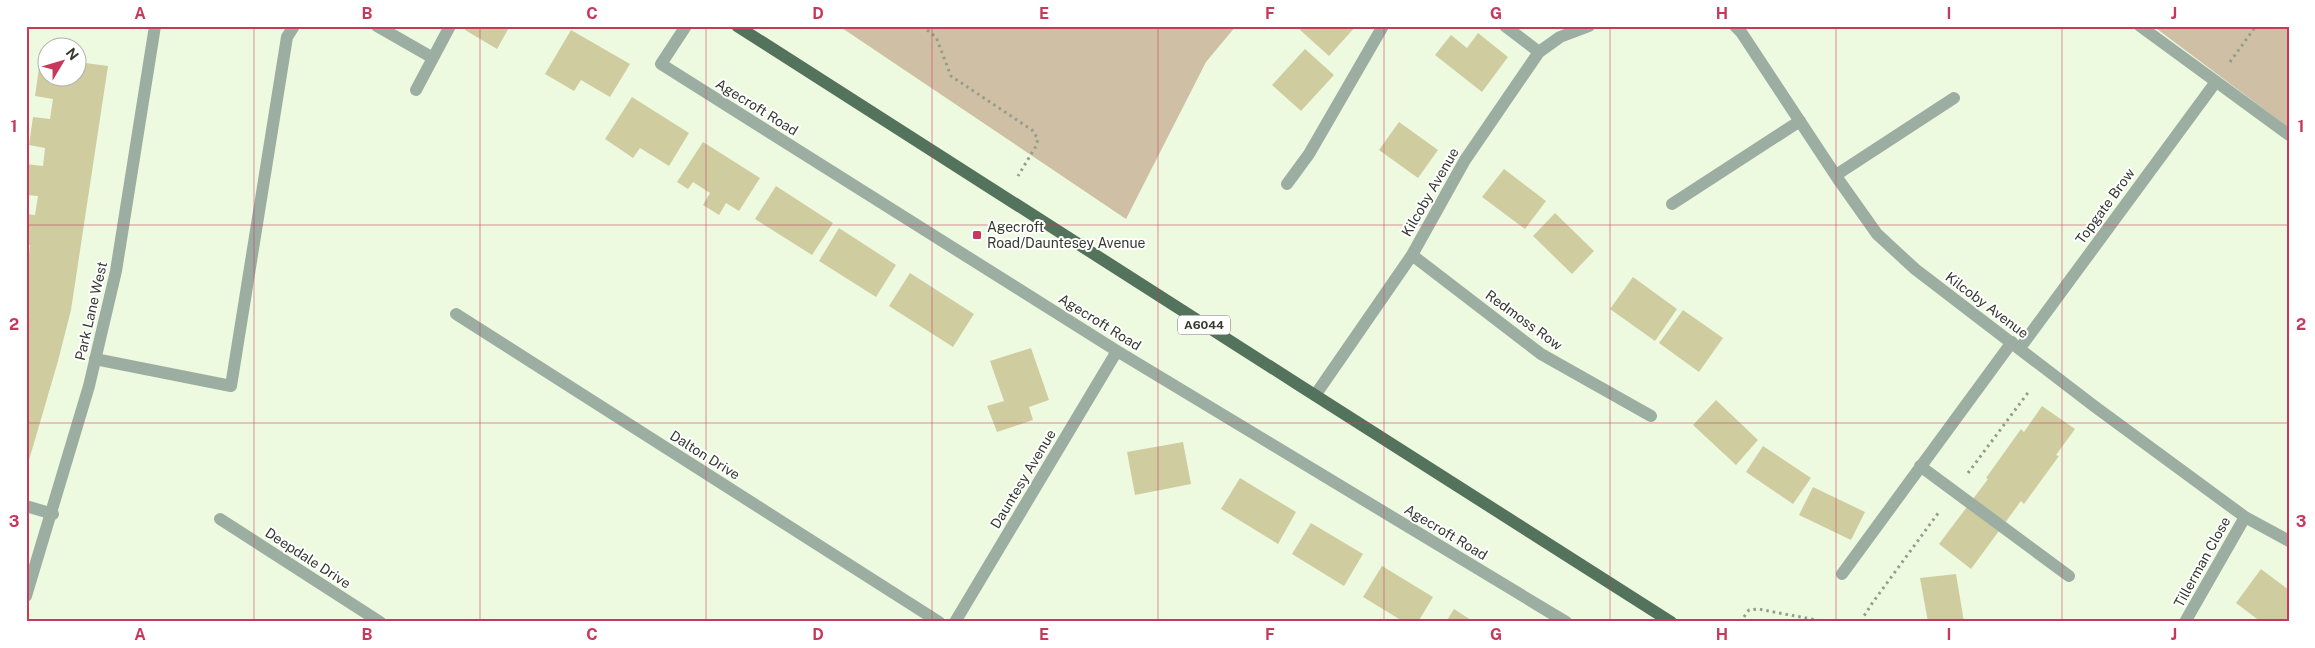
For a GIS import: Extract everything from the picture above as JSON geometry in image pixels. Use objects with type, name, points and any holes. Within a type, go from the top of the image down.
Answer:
[{"type":"main road","name":"A6044","points":[[737,26],[1005,199],[1316,394],[1671,622]]},
{"type":"street","name":"Park Lane West","points":[[26,596],[53,514],[95,359],[116,271],[154,26]]},
{"type":"street","points":[[95,359],[231,386],[288,37],[294,26]]},
{"type":"street","points":[[377,26],[433,58]]},
{"type":"street","points":[[416,90],[450,26]]},
{"type":"street","name":"Agecroft Road","points":[[686,26],[661,64],[1117,351],[1566,622]]},
{"type":"street","points":[[1287,184],[1309,154],[1383,26]]},
{"type":"street","points":[[1505,26],[1539,52]]},
{"type":"street","name":"Kilcoby Avenue","points":[[1316,394],[1412,255],[1466,160],[1539,52],[1560,38],[1589,26]]},
{"type":"street","name":"Kilcoby Avenue","points":[[1735,26],[1741,32],[1877,234],[1915,270],[2094,406],[2245,516],[2289,542]]},
{"type":"street","points":[[2140,26],[2289,136]]},
{"type":"street","name":"Topgate Brow","points":[[1842,574],[1920,466],[2016,345],[2215,83]]},
{"type":"street","points":[[1836,175],[1954,98]]},
{"type":"street","points":[[1672,204],[1800,121]]},
{"type":"street","name":"Redmoss Row","points":[[1412,255],[1541,354],[1651,416]]},
{"type":"street","name":"Dalton Drive","points":[[456,314],[939,622]]},
{"type":"street","name":"Dauntesy Avenue","points":[[955,622],[1117,351]]},
{"type":"street","points":[[1920,466],[2069,576]]},
{"type":"street","points":[[26,506],[53,514]]},
{"type":"street","name":"Tillerman Close","points":[[2186,622],[2245,516]]},
{"type":"street","name":"Deepdale Drive","points":[[220,519],[380,622]]},
{"type":"path","points":[[922,26],[936,37],[951,76],[1032,130],[1038,139],[1036,146],[1005,199]]},
{"type":"path","points":[[2215,83],[2256,26]]},
{"type":"path","points":[[1740,622],[1749,610],[1758,609],[1827,622]]},
{"type":"shaded area","points":[[839,26],[1236,26],[1206,62],[1126,219]]},
{"type":"shaded area","points":[[2153,26],[2289,26],[2289,128]]},
{"type":"building","points":[[467,26],[510,26],[497,49],[465,30]]},
{"type":"building","points":[[1303,26],[1356,26],[1329,56],[1300,30]]},
{"type":"building","points":[[571,30],[630,64],[610,97],[581,80],[574,91],[545,74]]},
{"type":"building","points":[[1478,33],[1508,57],[1482,92],[1435,55],[1451,35],[1467,48]]},
{"type":"building","points":[[1305,49],[1334,75],[1301,111],[1272,85]]},
{"type":"building","points":[[88,63],[108,66],[71,310],[27,467],[26,263],[28,263],[30,245],[26,244],[26,214],[35,215],[38,196],[26,195],[26,164],[43,166],[45,148],[29,145],[33,117],[50,119],[53,99],[35,96],[38,75],[38,88],[88,88]]},
{"type":"building","points":[[632,97],[689,133],[669,166],[640,148],[633,158],[605,139]]},
{"type":"building","points":[[1399,122],[1438,150],[1418,178],[1379,150]]},
{"type":"building","points":[[703,142],[760,178],[739,211],[726,203],[719,215],[703,205],[710,193],[693,182],[688,189],[677,182]]},
{"type":"building","points":[[1504,169],[1546,201],[1525,229],[1482,197]]},
{"type":"building","points":[[776,186],[833,223],[812,255],[755,219]]},
{"type":"building","points":[[1555,213],[1594,251],[1572,274],[1533,236]]},
{"type":"building","points":[[839,228],[896,265],[876,297],[819,261]]},
{"type":"building","points":[[910,273],[974,314],[953,347],[889,306]]},
{"type":"building","points":[[1633,277],[1677,309],[1655,341],[1610,309]]},
{"type":"building","points":[[1683,310],[1723,338],[1699,372],[1659,343]]},
{"type":"building","points":[[1031,348],[1049,400],[1029,407],[1033,420],[997,432],[987,406],[1004,401],[990,361]]},
{"type":"building","points":[[1716,400],[1758,440],[1736,465],[1693,425]]},
{"type":"building","points":[[2042,406],[2075,429],[2056,455],[2059,456],[2024,504],[2021,501],[1971,569],[1939,544],[1988,479],[1986,478],[2021,429],[2024,432]]},
{"type":"building","points":[[1183,442],[1191,484],[1135,495],[1127,452]]},
{"type":"building","points":[[1763,446],[1811,478],[1793,504],[1746,472]]},
{"type":"building","points":[[1240,478],[1296,512],[1278,544],[1221,509]]},
{"type":"building","points":[[1813,487],[1865,512],[1851,540],[1799,515]]},
{"type":"building","points":[[1311,523],[1363,554],[1344,586],[1292,554]]},
{"type":"building","points":[[1382,566],[1433,597],[1418,622],[1404,622],[1363,597]]},
{"type":"building","points":[[2261,569],[2289,590],[2289,616],[2284,622],[2261,622],[2236,603]]},
{"type":"building","points":[[1956,574],[1964,622],[1928,622],[1920,578]]},
{"type":"building","points":[[1454,609],[1474,622],[1446,622]]},
{"type":"place","name":"Agecroft Road/Dauntesey Avenue","points":[[977,235]]}]
